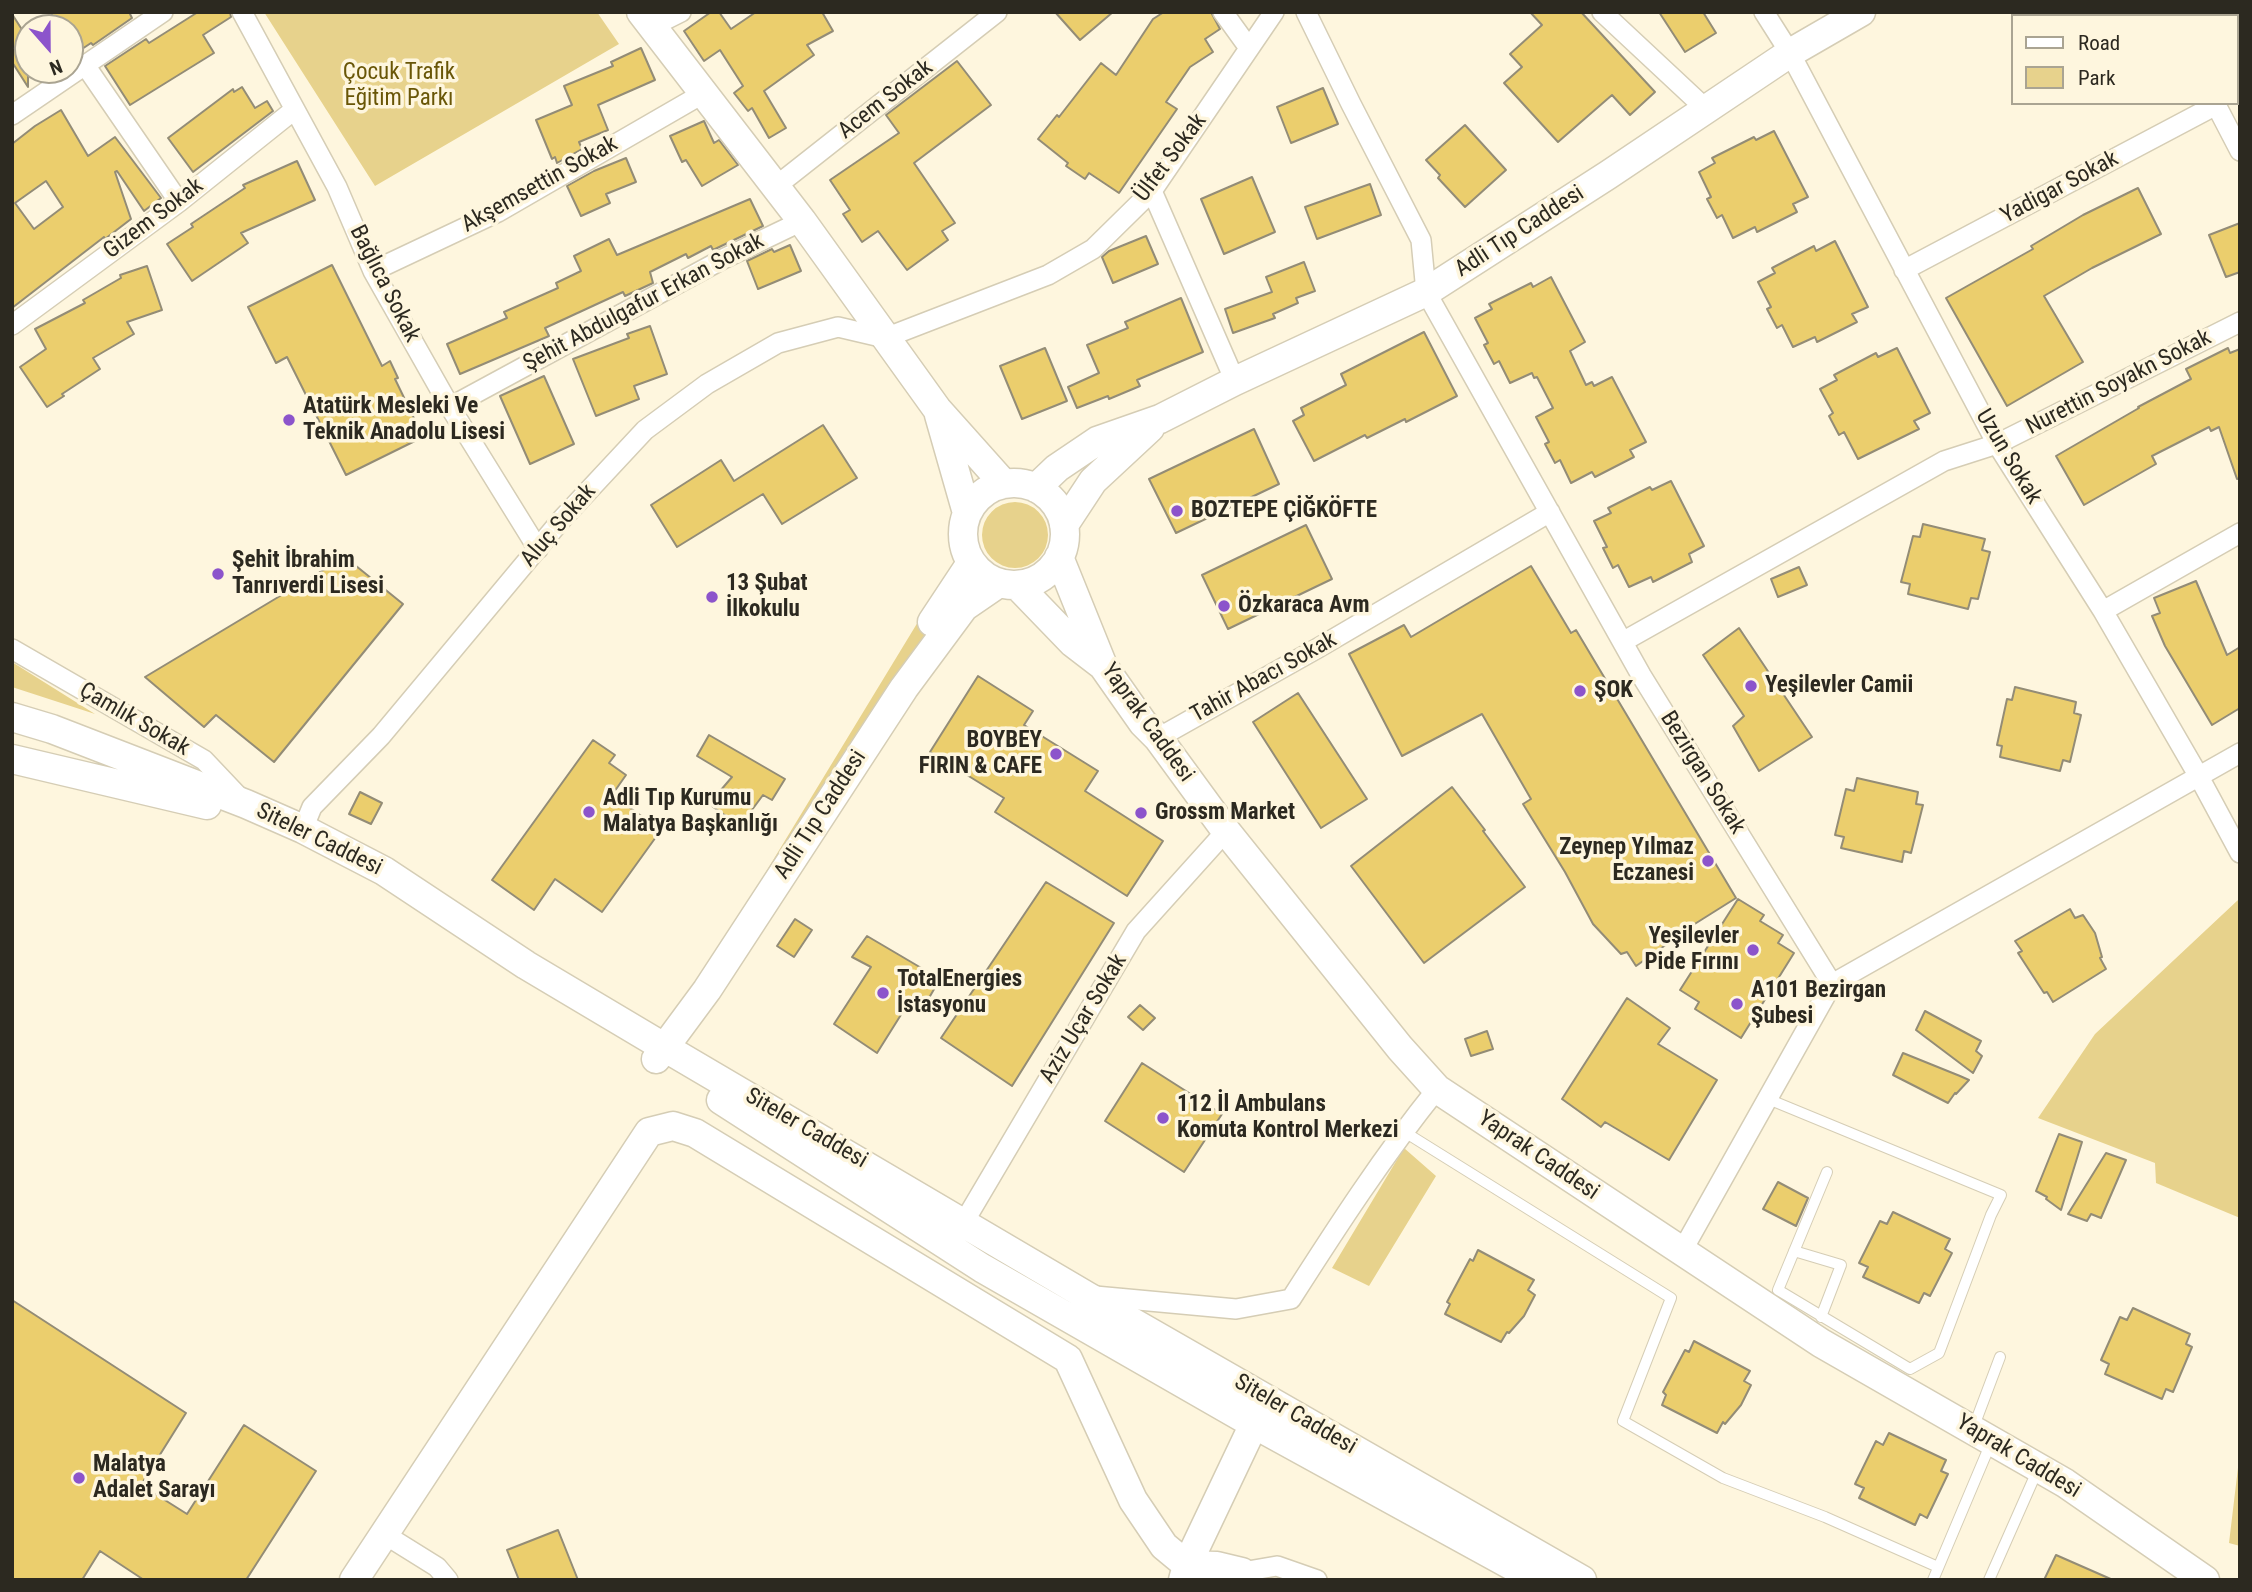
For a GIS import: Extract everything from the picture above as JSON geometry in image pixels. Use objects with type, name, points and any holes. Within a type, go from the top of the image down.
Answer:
[{"type":"street","points":[[12,115],[163,12]]},
{"type":"street","name":"Bağlıca Sokak","points":[[242,12],[337,187],[373,271],[450,407],[538,548]]},
{"type":"street","points":[[681,12],[647,19],[802,221],[937,409],[1004,484]]},
{"type":"street","name":"Acem Sokak","points":[[775,187],[997,12]]},
{"type":"street","points":[[1223,12],[1249,48]]},
{"type":"street","name":"Ülfet Sokak","points":[[885,338],[1048,275],[1093,249],[1152,191],[1274,12]]},
{"type":"street","points":[[1306,12],[1422,240],[1426,292]]},
{"type":"street","points":[[1602,12],[1707,110]]},
{"type":"street","name":"Uzun Sokak","points":[[1764,12],[1790,53],[1997,444],[2102,611],[2198,775],[2240,853]]},
{"type":"street","name":"Adli Tıp Caddesi","points":[[1035,488],[1057,468],[1097,441],[1160,419],[1426,292],[1790,53],[1861,12]]},
{"type":"street","points":[[85,65],[179,202]]},
{"type":"street","name":"Akşemsettin Sokak","points":[[373,271],[498,212],[704,93]]},
{"type":"street","name":"Yadigar Sokak","points":[[1904,270],[2213,105]]},
{"type":"street","points":[[2216,105],[2240,151]]},
{"type":"street","name":"Gizem Sokak","points":[[12,324],[179,202],[294,110]]},
{"type":"street","points":[[1152,191],[1235,381]]},
{"type":"street","name":"Şehit Abdulgafur Erkan Sokak","points":[[450,407],[723,259],[802,221]]},
{"type":"street","name":"Bezirgan Sokak","points":[[1426,292],[1641,675],[1832,984]]},
{"type":"street","name":"Nurettin Soyakn Sokak","points":[[1624,641],[1944,460],[1997,444],[2240,322]]},
{"type":"street","name":"Aluç Sokak","points":[[303,829],[312,807],[381,736],[538,548],[645,430],[707,384],[778,343],[838,327],[885,338]]},
{"type":"street","points":[[937,409],[967,513]]},
{"type":"street","name":"Adli Tıp Caddesi","points":[[654,1050],[707,990],[904,688],[964,607],[1008,584],[1034,581],[1049,571],[1059,557],[1064,542],[1064,525],[1093,481],[1160,419]]},
{"type":"street","points":[[1064,525],[1059,510],[1049,497],[1020,483],[1004,484],[988,489],[967,513],[963,529],[964,547],[971,563],[984,575],[1008,584],[1102,666]]},
{"type":"street","name":"Tahir Abacı Sokak","points":[[1158,737],[1318,648],[1550,512]]},
{"type":"street","points":[[2102,611],[2240,533]]},
{"type":"street","name":"Yaprak Caddesi","points":[[1059,557],[1102,666],[1143,723],[1158,737],[1226,831],[1400,1048],[1437,1089],[1821,1343],[2065,1483],[2198,1577]]},
{"type":"street","name":"Adli Tıp Caddesi","points":[[654,1050],[971,563]]},
{"type":"street","name":"Çamlık Sokak","points":[[12,649],[204,760],[246,804]]},
{"type":"street","name":"Siteler Caddesi","points":[[12,717],[52,729],[246,804],[303,829],[384,871],[982,1268],[1254,1424],[1538,1580]]},
{"type":"street","points":[[1682,1251],[1832,984],[2240,753]]},
{"type":"street","name":"Siteler Caddesi","points":[[12,759],[201,803],[332,859],[654,1050],[964,1222],[1087,1296],[1582,1580]]},
{"type":"street","name":"Aziz Uçar Sokak","points":[[964,1222],[1136,931],[1226,831]]},
{"type":"street","points":[[1087,1296],[1237,1309],[1291,1300],[1345,1213],[1403,1131],[1437,1089]]},
{"type":"street","points":[[354,1580],[649,1132],[673,1126],[695,1133],[1068,1359],[1133,1500],[1185,1573]]},
{"type":"street","points":[[1185,1573],[1254,1424]]},
{"type":"street","points":[[384,1534],[437,1567],[448,1580]]},
{"type":"street","points":[[1185,1573],[1217,1566],[1240,1576],[1277,1566],[1317,1580]]},
{"type":"lane","points":[[1768,1099],[2001,1195],[1939,1353],[1910,1369],[1778,1290],[1827,1172]]},
{"type":"lane","points":[[1403,1131],[1671,1298],[1623,1421],[1723,1478],[1825,1517],[1938,1567]]},
{"type":"lane","points":[[1794,1251],[1841,1265],[1821,1317]]},
{"type":"lane","points":[[1933,1580],[1982,1435],[2000,1357]]},
{"type":"lane","points":[[1989,1580],[2038,1468]]},
{"type":"green space","name":"Çocuk Trafik Eğitim Parkı","points":[[264,12],[597,12],[619,44],[375,186]]},
{"type":"green space","points":[[1009,502],[1021,502],[1033,507],[1043,517],[1048,535],[1046,548],[1033,563],[1021,568],[1009,568],[997,563],[987,553],[982,541],[982,529],[987,517],[997,507]]},
{"type":"green space","points":[[938,589],[953,601],[719,949]]},
{"type":"green space","points":[[12,662],[95,714],[12,687]]},
{"type":"green space","points":[[2238,900],[2240,1218],[2156,1183],[2155,1163],[2038,1118],[2095,1034]]},
{"type":"green space","points":[[1404,1148],[1436,1176],[1369,1286],[1332,1268]]},
{"type":"green space","points":[[2240,1451],[2240,1546],[2229,1543]]},
{"type":"building","points":[[50,12],[129,12],[132,18],[93,45],[91,43],[84,48],[84,14]]},
{"type":"building","points":[[198,12],[230,12],[231,17],[203,35],[214,53],[130,105],[105,66],[146,39],[149,43]]},
{"type":"building","points":[[711,12],[719,12],[731,29],[756,12],[822,12],[833,31],[807,45],[814,55],[764,91],[786,128],[769,138],[752,108],[748,111],[734,93],[743,86],[720,50],[704,61],[684,31]]},
{"type":"building","points":[[1055,12],[1113,12],[1080,40]]},
{"type":"building","points":[[1164,12],[1211,12],[1220,29],[1205,39],[1213,52],[1190,67],[1166,102],[1177,109],[1119,193],[1089,173],[1085,179],[1066,166],[1068,163],[1038,139],[1057,115],[1059,117],[1101,63],[1116,75],[1153,19]]},
{"type":"building","points":[[1530,12],[1581,12],[1655,92],[1630,115],[1612,95],[1558,142],[1504,83],[1522,67],[1510,54],[1542,25]]},
{"type":"building","points":[[1659,12],[1703,12],[1716,33],[1685,52]]},
{"type":"building","points":[[12,14],[14,65],[12,62]]},
{"type":"building","points":[[641,48],[655,80],[598,105],[608,130],[579,142],[582,149],[557,163],[555,157],[552,159],[536,120],[572,105],[564,86],[613,66],[611,62]]},
{"type":"building","points":[[957,61],[991,105],[914,163],[955,223],[942,231],[948,240],[907,270],[878,231],[862,242],[843,214],[850,210],[830,180],[899,133],[886,115]]},
{"type":"building","points":[[242,87],[255,108],[267,101],[273,111],[193,172],[168,138],[233,89],[234,92]]},
{"type":"building","points":[[1323,88],[1338,124],[1291,143],[1277,107]]},
{"type":"building","points":[[61,110],[88,156],[115,137],[161,198],[144,211],[117,171],[115,172],[131,219],[12,308],[12,144]],"holes":[[[46,181],[63,207],[34,229],[15,203]]]},
{"type":"building","points":[[704,121],[714,143],[719,140],[738,165],[702,186],[686,160],[682,162],[670,136]]},
{"type":"building","points":[[1465,125],[1506,170],[1465,207],[1438,178],[1440,175],[1426,160]]},
{"type":"building","points":[[1774,131],[1808,197],[1793,204],[1797,212],[1757,232],[1755,227],[1733,238],[1722,215],[1717,218],[1707,199],[1711,197],[1699,172],[1715,163],[1712,158],[1754,137],[1756,140]]},
{"type":"building","points":[[626,158],[636,182],[606,194],[610,203],[581,216],[567,186]]},
{"type":"building","points":[[297,161],[315,200],[241,233],[248,243],[192,281],[167,244],[193,227],[191,224],[245,188],[243,185]]},
{"type":"building","points":[[1252,177],[1275,232],[1224,254],[1201,199]]},
{"type":"building","points":[[1370,184],[1381,215],[1317,239],[1305,207]]},
{"type":"building","points":[[2138,188],[2161,234],[2092,268],[2044,296],[2083,362],[2007,406],[1946,298],[2033,249],[2031,246],[2083,215]]},
{"type":"building","points":[[750,199],[763,226],[713,250],[711,246],[688,258],[686,254],[650,272],[653,283],[625,296],[623,292],[545,328],[549,336],[460,374],[447,344],[507,318],[504,312],[558,288],[556,283],[581,271],[574,256],[609,239],[617,255]]},
{"type":"building","points":[[2240,223],[2240,272],[2226,277],[2209,235]]},
{"type":"building","points":[[1146,236],[1158,264],[1113,283],[1102,257],[1109,251]]},
{"type":"building","points":[[1835,241],[1868,307],[1852,314],[1857,322],[1817,342],[1815,337],[1793,347],[1782,325],[1777,328],[1767,309],[1771,307],[1758,282],[1775,273],[1772,268],[1814,246],[1816,251]]},
{"type":"building","points":[[790,245],[801,271],[758,289],[747,261],[772,249],[774,252]]},
{"type":"building","points":[[1304,262],[1315,291],[1296,298],[1298,303],[1273,314],[1275,318],[1233,333],[1225,309],[1272,292],[1266,277]]},
{"type":"building","points":[[332,265],[382,366],[390,361],[398,378],[395,379],[423,437],[346,475],[287,357],[276,363],[248,307]]},
{"type":"building","points":[[147,266],[162,310],[127,322],[134,334],[93,358],[100,369],[47,407],[20,367],[46,349],[35,329],[85,303],[83,300],[121,278],[120,275]]},
{"type":"building","points":[[1551,277],[1585,342],[1570,351],[1586,385],[1592,382],[1594,386],[1612,377],[1646,442],[1630,450],[1634,457],[1595,477],[1592,472],[1571,483],[1560,460],[1555,463],[1545,444],[1549,442],[1536,417],[1553,408],[1537,377],[1534,378],[1532,373],[1510,383],[1499,361],[1494,364],[1484,345],[1488,343],[1475,318],[1492,309],[1489,304],[1531,283],[1533,287]]},
{"type":"building","points":[[1181,298],[1203,352],[1137,380],[1140,386],[1077,408],[1068,387],[1099,373],[1087,345],[1128,328],[1125,322]]},
{"type":"building","points":[[650,326],[667,374],[634,386],[639,399],[596,416],[573,359],[629,338],[627,334]]},
{"type":"building","points":[[1424,332],[1457,396],[1406,422],[1405,419],[1367,438],[1365,435],[1314,461],[1293,421],[1304,415],[1301,408],[1346,385],[1341,374]]},
{"type":"building","points":[[1045,348],[1067,401],[1022,419],[1000,366]]},
{"type":"building","points":[[1897,348],[1930,413],[1914,421],[1919,429],[1858,459],[1844,432],[1839,435],[1829,416],[1833,413],[1820,389],[1837,380],[1834,375],[1876,353],[1878,357]]},
{"type":"building","points":[[2228,348],[2230,353],[2240,349],[2240,478],[2237,479],[2219,427],[2211,431],[2209,427],[2152,456],[2156,464],[2084,505],[2056,456],[2191,379],[2186,369]]},
{"type":"building","points":[[544,376],[574,444],[530,464],[500,396]]},
{"type":"building","points":[[823,425],[857,478],[782,524],[763,494],[677,547],[651,505],[721,460],[734,481]]},
{"type":"building","points":[[1254,429],[1279,484],[1176,533],[1149,479]]},
{"type":"building","points":[[1671,481],[1704,546],[1689,554],[1692,562],[1653,582],[1651,577],[1629,587],[1618,565],[1613,568],[1603,548],[1607,547],[1594,521],[1611,513],[1608,508],[1650,487],[1652,490]]},
{"type":"building","points":[[1923,524],[1985,539],[1982,550],[1990,552],[1978,599],[1971,598],[1968,609],[1908,594],[1910,584],[1901,582],[1913,536],[1920,537]]},
{"type":"building","points":[[1306,525],[1332,579],[1228,629],[1202,575]]},
{"type":"building","points":[[345,557],[403,604],[274,762],[216,715],[204,727],[145,677]]},
{"type":"building","points":[[1531,566],[1571,633],[1576,630],[1736,898],[1666,942],[1667,944],[1636,966],[1627,952],[1621,954],[1593,924],[1523,804],[1531,799],[1482,714],[1402,756],[1349,654],[1404,625],[1411,637]]},
{"type":"building","points":[[1799,567],[1807,585],[1778,597],[1771,579]]},
{"type":"building","points":[[2196,581],[2227,655],[2240,647],[2240,708],[2212,725],[2165,646],[2152,616],[2160,613],[2154,598]]},
{"type":"building","name":"Yeşilevler Camii","points":[[1739,628],[1812,737],[1759,771],[1733,726],[1744,716],[1703,655]]},
{"type":"building","points":[[978,676],[1033,711],[1024,725],[1098,771],[1085,791],[1163,841],[1127,896],[995,812],[1004,798],[930,752]]},
{"type":"building","points":[[2015,687],[2076,702],[2074,713],[2081,715],[2070,762],[2063,760],[2060,771],[2000,757],[2002,746],[1997,745],[2007,699],[2012,700]]},
{"type":"building","points":[[1298,693],[1367,799],[1321,828],[1253,722]]},
{"type":"building","points":[[709,735],[785,779],[772,800],[763,795],[740,826],[709,804],[732,777],[697,756]]},
{"type":"building","name":"Adli Tıp Kurumu Malatya Başkanlığı","points":[[593,740],[615,755],[609,763],[626,775],[612,795],[661,830],[602,912],[555,879],[534,910],[492,880]]},
{"type":"building","points":[[1857,778],[1918,792],[1916,804],[1923,805],[1911,853],[1904,851],[1902,862],[1841,848],[1844,837],[1835,835],[1846,789],[1854,791]]},
{"type":"building","points":[[1452,787],[1525,887],[1424,963],[1351,866]]},
{"type":"building","points":[[360,792],[382,803],[371,824],[349,814]]},
{"type":"building","points":[[1046,882],[1114,923],[1012,1086],[941,1038]]},
{"type":"building","points":[[1738,899],[1764,915],[1760,921],[1783,935],[1778,943],[1794,953],[1741,1038],[1695,1009],[1699,1002],[1680,990]]},
{"type":"building","points":[[2070,909],[2075,918],[2083,915],[2095,933],[2102,957],[2100,958],[2106,969],[2053,1002],[2018,953],[2022,951],[2015,941]]},
{"type":"building","points":[[795,919],[812,930],[794,957],[777,946]]},
{"type":"building","points":[[867,936],[940,979],[926,1003],[914,994],[877,1053],[834,1024],[871,967],[852,957]]},
{"type":"building","points":[[1627,998],[1670,1028],[1658,1044],[1717,1080],[1669,1160],[1605,1122],[1601,1127],[1562,1099]]},
{"type":"building","points":[[1140,1005],[1155,1018],[1143,1030],[1128,1017]]},
{"type":"building","points":[[1925,1011],[1981,1041],[1976,1051],[1982,1056],[1973,1073],[1916,1030]]},
{"type":"building","points":[[1487,1031],[1493,1049],[1471,1056],[1465,1039]]},
{"type":"building","points":[[1903,1053],[1969,1080],[1948,1103],[1893,1075]]},
{"type":"building","name":"112 İl Ambulans Komuta Kontrol Merkezi","points":[[1142,1063],[1222,1114],[1184,1172],[1105,1121]]},
{"type":"building","points":[[2059,1134],[2082,1142],[2061,1210],[2036,1191]]},
{"type":"building","points":[[2106,1153],[2126,1160],[2101,1218],[2091,1214],[2087,1221],[2068,1214]]},
{"type":"building","points":[[1778,1182],[1808,1198],[1796,1226],[1763,1209]]},
{"type":"building","points":[[1893,1212],[1950,1239],[1945,1249],[1952,1253],[1930,1296],[1924,1293],[1919,1303],[1863,1277],[1868,1267],[1859,1263],[1880,1221],[1887,1224]]},
{"type":"building","points":[[1478,1250],[1534,1280],[1528,1290],[1535,1295],[1524,1316],[1507,1332],[1501,1342],[1445,1314],[1450,1304],[1447,1302],[1470,1259],[1473,1261]]},
{"type":"building","name":"Malatya Adalet Sarayı","points":[[12,1300],[186,1413],[141,1485],[187,1514],[244,1425],[316,1471],[246,1580],[144,1580],[100,1551],[82,1580],[12,1580]]},
{"type":"building","points":[[2133,1308],[2190,1334],[2186,1344],[2192,1347],[2173,1392],[2166,1389],[2162,1399],[2105,1374],[2109,1364],[2101,1360],[2120,1317],[2127,1320]]},
{"type":"building","points":[[1694,1341],[1750,1371],[1744,1381],[1751,1385],[1741,1405],[1725,1424],[1723,1422],[1717,1433],[1662,1405],[1666,1395],[1663,1392],[1685,1350],[1689,1352]]},
{"type":"building","points":[[1889,1433],[1946,1460],[1941,1471],[1948,1474],[1927,1518],[1920,1514],[1915,1525],[1859,1498],[1864,1488],[1855,1484],[1876,1441],[1883,1445]]},
{"type":"building","points":[[558,1530],[578,1580],[519,1580],[507,1550]]},
{"type":"building","points":[[2056,1555],[2113,1580],[2044,1580]]},
{"type":"place","name":"Atatürk Mesleki Ve Teknik Anadolu Lisesi","points":[[289,420]]},
{"type":"place","name":"BOZTEPE ÇİĞKÖFTE","points":[[1177,511]]},
{"type":"place","name":"Şehit İbrahim Tanrıverdi Lisesi","points":[[218,574]]},
{"type":"place","name":"13 Şubat İlkokulu","points":[[712,597]]},
{"type":"place","name":"Özkaraca Avm","points":[[1224,606]]},
{"type":"place","name":"Yeşilevler Camii","points":[[1751,686]]},
{"type":"place","name":"ŞOK","points":[[1580,691]]},
{"type":"place","name":"BOYBEY FIRIN & CAFE","points":[[1056,754]]},
{"type":"place","name":"Adli Tıp Kurumu Malatya Başkanlığı","points":[[589,812]]},
{"type":"place","name":"Grossm Market","points":[[1141,813]]},
{"type":"place","name":"Zeynep Yılmaz Eczanesi","points":[[1708,861]]},
{"type":"place","name":"Yeşilevler Pide Fırını","points":[[1753,950]]},
{"type":"place","name":"TotalEnergies İstasyonu","points":[[883,993]]},
{"type":"place","name":"A101 Bezirgan Şubesi","points":[[1737,1004]]},
{"type":"place","name":"112 İl Ambulans Komuta Kontrol Merkezi","points":[[1163,1118]]},
{"type":"place","name":"Malatya Adalet Sarayı","points":[[79,1478]]}]
